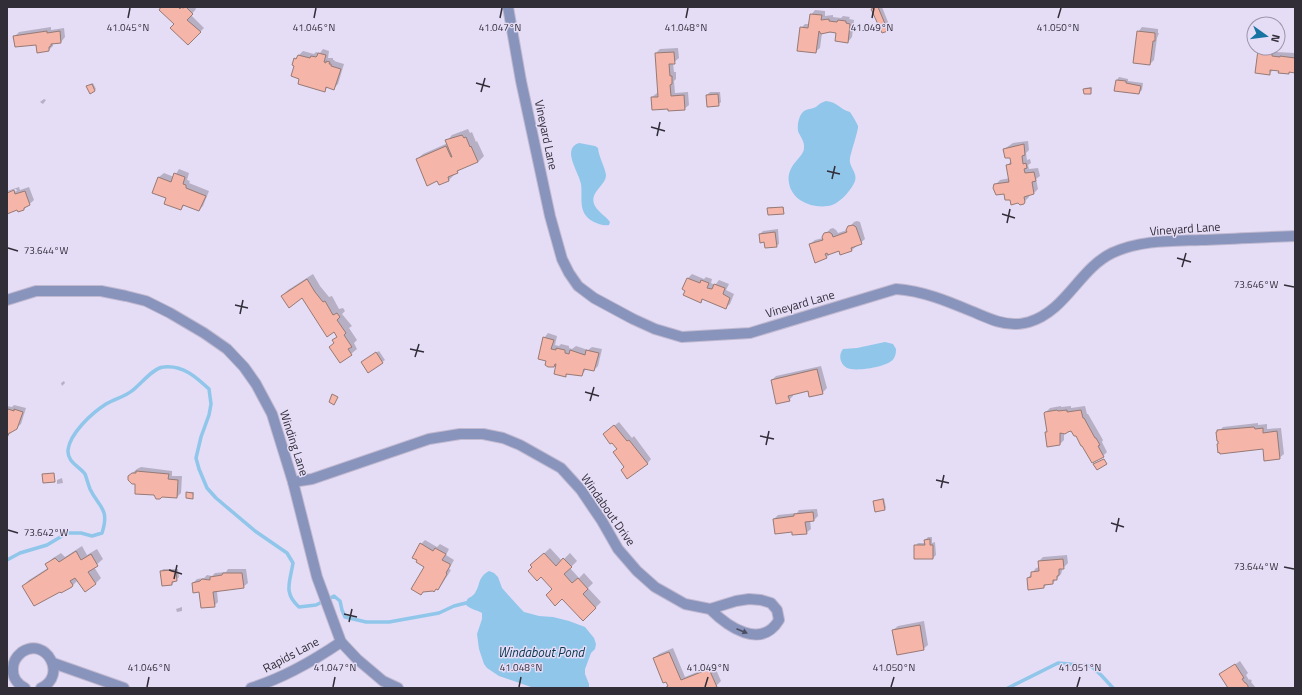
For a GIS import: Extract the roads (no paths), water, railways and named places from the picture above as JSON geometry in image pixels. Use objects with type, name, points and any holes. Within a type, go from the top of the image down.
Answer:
[{"type":"street","name":"Vineyard Lane","points":[[508,7],[550,216],[562,259],[569,273],[578,286],[594,298],[655,329],[682,337],[750,333],[896,290],[911,290],[942,299],[1000,322],[1018,325],[1049,312],[1094,266],[1112,254],[1129,248],[1160,241],[1295,236]]},
{"type":"street","name":"Winding Lane","points":[[7,300],[36,291],[101,291],[146,301],[204,333],[227,349],[244,367],[256,384],[272,414],[294,482],[317,577],[341,642],[357,659],[384,680],[398,688]]},
{"type":"street","name":"Windabout Drive","points":[[294,482],[312,479],[429,439],[460,434],[483,434],[502,438],[520,445],[560,468],[581,490],[602,521],[618,549],[637,571],[655,587],[685,604],[710,609],[736,601],[749,599],[761,600],[771,603],[777,610],[779,620],[774,628],[767,632],[754,635],[742,632],[722,621],[710,609]]},
{"type":"street","name":"Rapids Lane","points":[[251,688],[289,674],[341,642]]},
{"type":"street","points":[[25,688],[16,680],[13,674],[13,667],[19,654],[24,650],[31,649],[38,649],[45,652],[53,663],[54,670],[52,676],[49,682],[41,688]]},
{"type":"street","points":[[53,663],[124,688]]},
{"type":"water","points":[[826,101],[850,112],[858,126],[850,161],[856,178],[846,195],[839,201],[832,205],[819,206],[806,203],[795,195],[791,190],[789,176],[792,166],[803,152],[804,148],[803,141],[798,131],[800,117],[804,111],[816,107]]},
{"type":"water","points":[[579,143],[598,148],[606,175],[603,183],[595,193],[593,201],[600,213],[610,222],[609,225],[594,222],[585,214],[583,210],[580,179],[571,155],[571,150]]},
{"type":"water","points":[[885,342],[893,344],[896,349],[894,358],[886,364],[872,368],[851,369],[847,368],[841,362],[840,357],[843,349],[857,348]]},
{"type":"water","name":"Windabout Pond","points":[[489,571],[498,577],[502,588],[524,612],[539,616],[553,617],[585,627],[594,638],[596,644],[585,669],[589,688],[534,688],[499,676],[487,668],[484,664],[479,649],[477,634],[482,619],[482,613],[469,608],[466,605],[466,602],[475,593],[481,579]]},
{"type":"waterway","points":[[7,560],[20,553],[47,545],[67,533],[81,533],[92,536],[102,533],[105,518],[104,513],[90,489],[85,474],[69,458],[68,450],[70,444],[77,430],[100,408],[130,392],[156,370],[164,367],[171,367],[189,373],[209,389],[211,404],[209,415],[201,437],[196,458],[207,488],[216,498],[255,531],[287,553],[293,563],[289,582],[289,592],[294,602],[299,607],[316,605],[334,596],[340,601],[345,617],[366,622],[389,622],[439,613],[454,606],[470,602]]},
{"type":"waterway","points":[[1008,688],[1058,663],[1091,666],[1113,688]]}]
